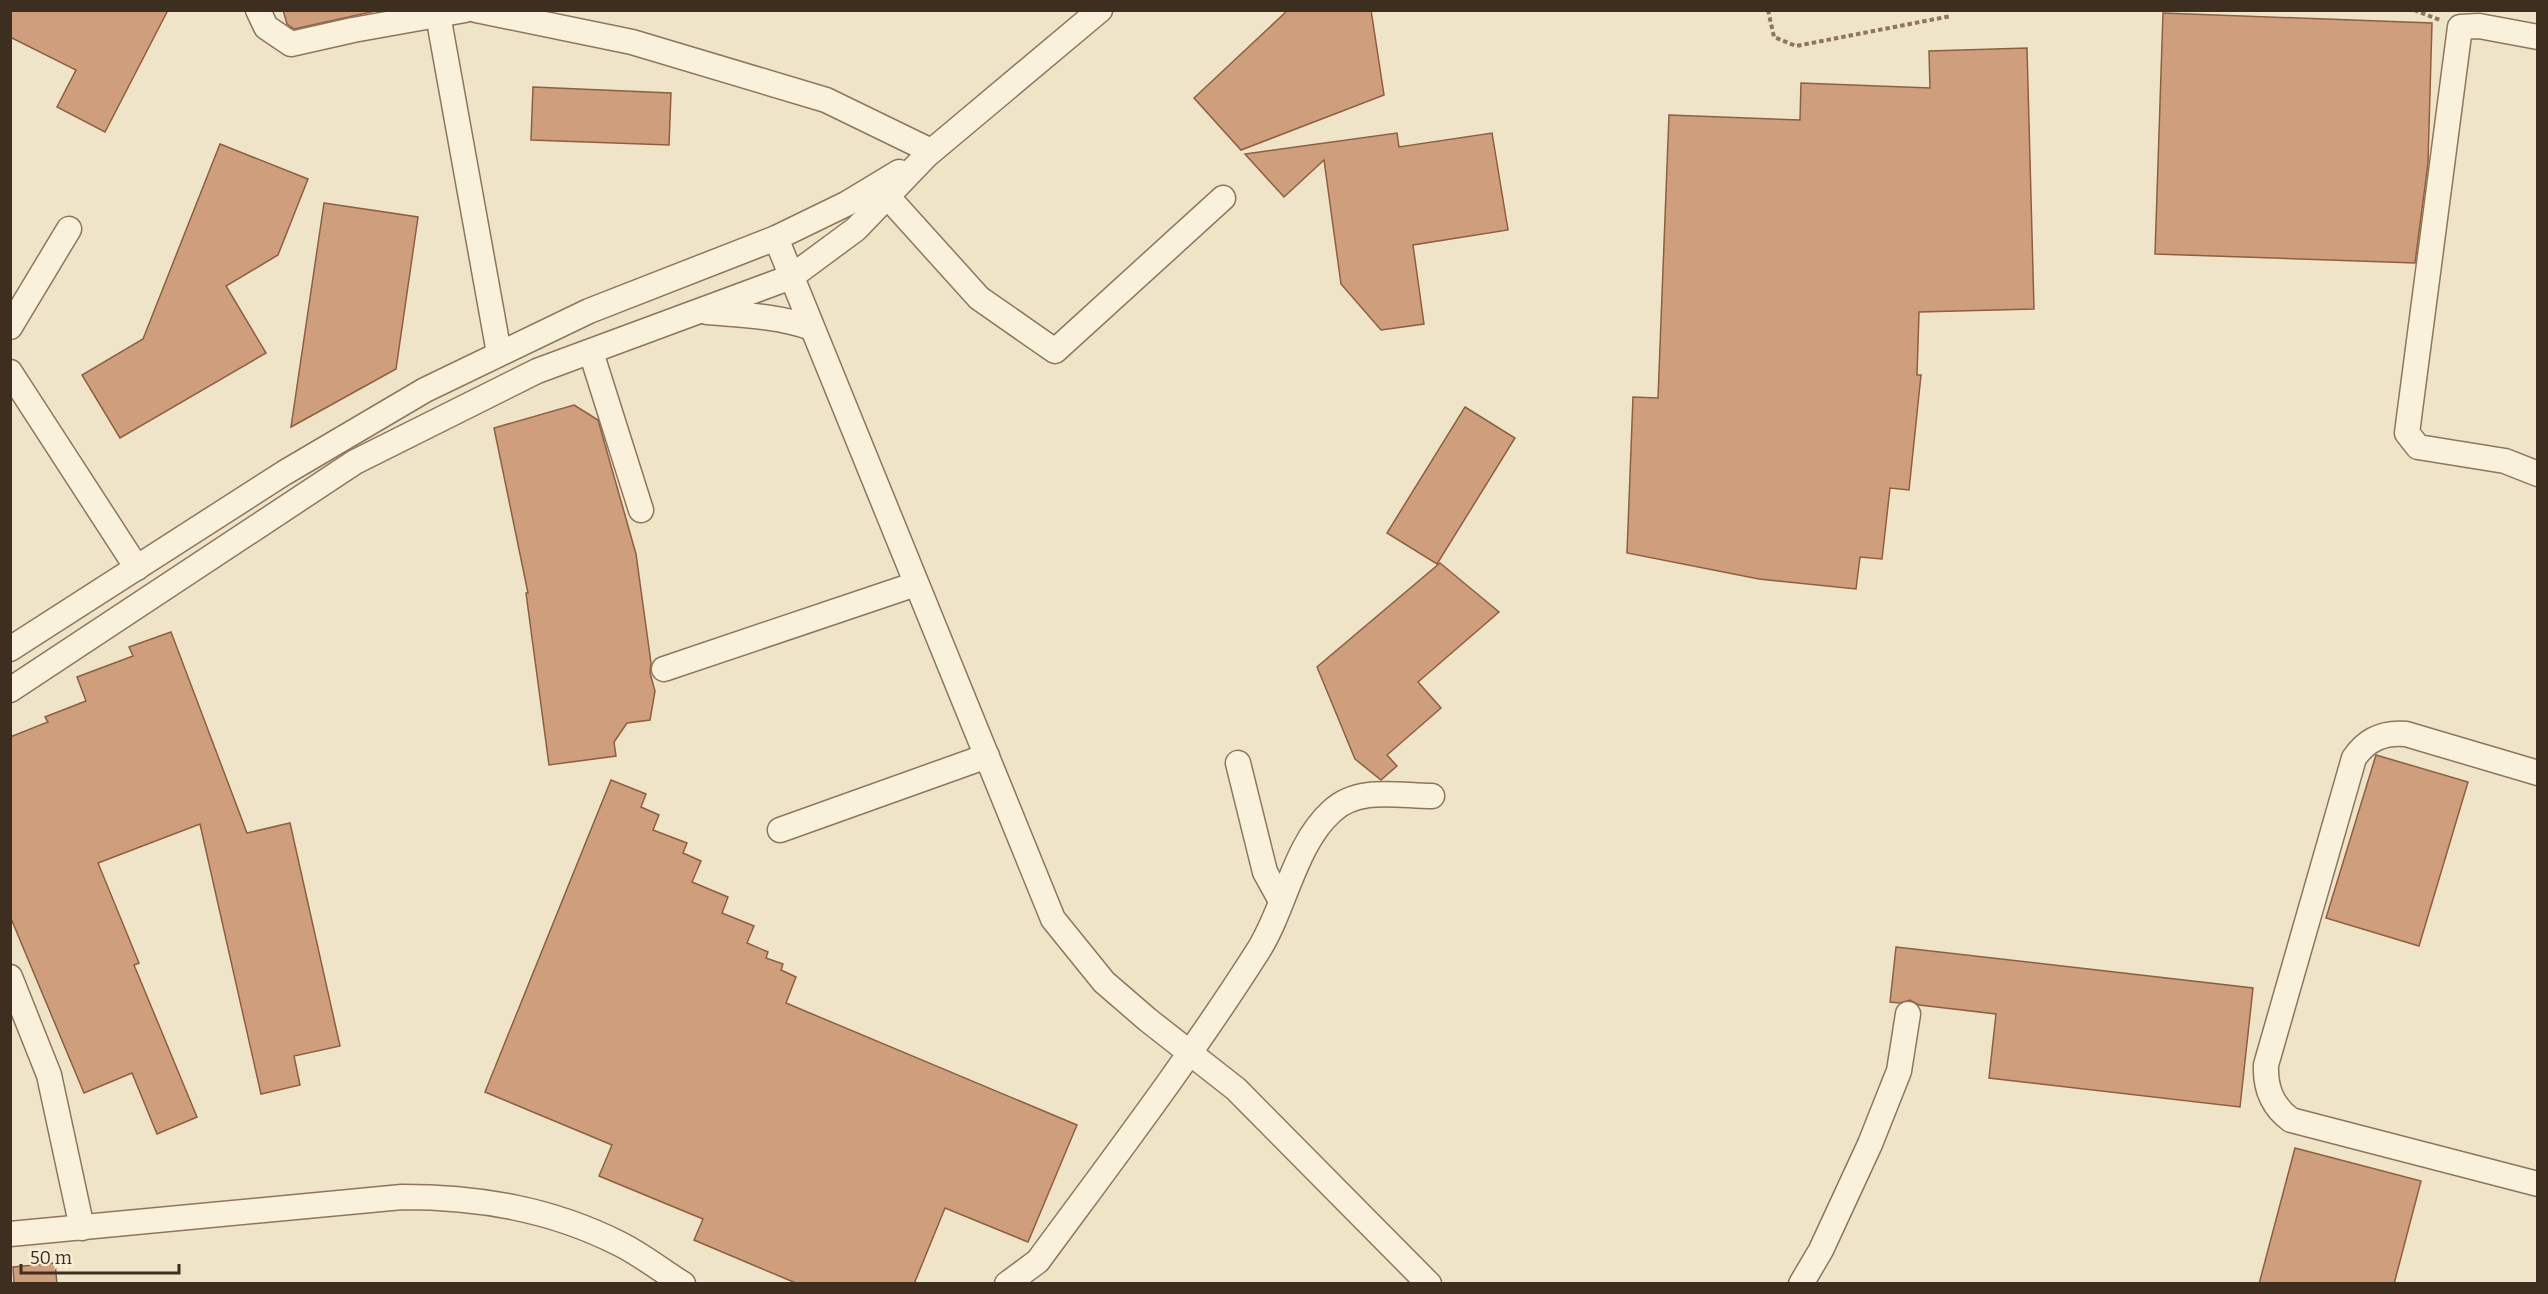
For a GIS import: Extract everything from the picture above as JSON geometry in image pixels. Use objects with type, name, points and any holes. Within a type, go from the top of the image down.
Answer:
[{"type":"street","points":[[258,10],[266,27],[291,44],[353,30],[465,10]]},
{"type":"street","points":[[476,10],[632,42],[826,100],[929,153]]},
{"type":"street","points":[[10,690],[355,462],[472,401],[537,371],[791,277],[856,229],[929,153],[1100,10]]},
{"type":"street","points":[[438,15],[499,353]]},
{"type":"street","points":[[2538,37],[2479,26],[2460,27],[2407,433],[2418,447],[2505,461],[2538,474]]},
{"type":"street","points":[[10,649],[354,430],[425,390],[590,311],[776,238],[846,204],[929,153]]},
{"type":"street","points":[[887,196],[979,298],[1055,351],[1223,198]]},
{"type":"street","points":[[10,327],[69,228]]},
{"type":"street","points":[[776,238],[1053,920],[1104,981],[1190,1054],[1236,1089],[1279,1129],[1429,1284]]},
{"type":"street","points":[[698,311],[771,317],[793,321],[812,328]]},
{"type":"street","points":[[591,352],[641,510]]},
{"type":"street","points":[[10,372],[137,568]]},
{"type":"street","points":[[664,669],[916,584]]},
{"type":"street","points":[[2538,773],[2406,734],[2374,738],[2360,750],[2354,758],[2270,1054],[2266,1077],[2272,1099],[2291,1120],[2538,1184]]},
{"type":"street","points":[[780,830],[987,756]]},
{"type":"street","points":[[1238,763],[1265,872],[1281,901]]},
{"type":"street","points":[[1007,1284],[1038,1262],[1190,1054],[1260,948],[1309,842],[1324,818],[1341,803],[1362,795],[1432,795]]},
{"type":"street","points":[[11,982],[49,1075],[82,1228]]},
{"type":"street","points":[[1802,1284],[1826,1239],[1870,1144],[1899,1071],[1908,1014]]},
{"type":"street","points":[[10,1234],[402,1197],[442,1197],[479,1200],[525,1208],[587,1229],[622,1245],[683,1284]]},
{"type":"path","points":[[1768,10],[1774,38],[1796,46],[1951,16]]},
{"type":"building","points":[[10,10],[168,10],[105,132],[57,107],[76,70],[10,37]]},
{"type":"building","points":[[283,10],[376,11],[294,29],[287,24]]},
{"type":"building","points":[[1288,10],[1371,10],[1384,95],[1241,150],[1194,98]]},
{"type":"building","points":[[2163,13],[2432,23],[2428,163],[2415,263],[2155,254]]},
{"type":"building","points":[[2027,48],[2034,309],[1919,312],[1917,375],[1921,375],[1909,490],[1890,488],[1882,559],[1860,557],[1856,589],[1759,579],[1627,553],[1633,397],[1658,398],[1669,115],[1800,120],[1801,83],[1930,88],[1929,51]]},
{"type":"building","points":[[533,87],[671,93],[669,145],[531,140]]},
{"type":"building","points":[[1397,133],[1399,147],[1492,133],[1508,230],[1413,245],[1424,324],[1381,330],[1341,284],[1324,160],[1284,197],[1245,154]]},
{"type":"building","points":[[220,144],[308,179],[278,255],[226,286],[266,353],[120,438],[82,375],[143,339]]},
{"type":"building","points":[[324,203],[418,217],[396,369],[291,427]]},
{"type":"building","points":[[574,405],[598,420],[636,554],[651,663],[650,673],[655,691],[650,720],[627,723],[614,742],[616,756],[549,765],[526,593],[528,593],[494,428]]},
{"type":"building","points":[[1465,407],[1515,438],[1437,564],[1387,533]]},
{"type":"building","points":[[1440,563],[1499,612],[1418,682],[1441,708],[1387,755],[1397,766],[1381,780],[1355,759],[1317,667]]},
{"type":"building","points":[[171,632],[247,833],[290,823],[340,1046],[294,1056],[300,1085],[261,1094],[200,824],[98,863],[139,963],[134,965],[197,1117],[157,1134],[132,1073],[84,1093],[10,916],[10,737],[48,722],[45,717],[86,701],[77,677],[133,656],[129,647]]},
{"type":"building","points":[[2376,755],[2468,782],[2419,946],[2326,918]]},
{"type":"building","points":[[611,780],[646,794],[641,807],[659,815],[653,830],[687,843],[683,853],[701,861],[692,882],[728,897],[722,913],[754,926],[747,943],[768,952],[766,958],[783,964],[781,970],[796,977],[786,1003],[1077,1125],[1028,1242],[945,1208],[914,1284],[798,1284],[694,1240],[703,1219],[599,1176],[612,1145],[485,1092]]},
{"type":"building","points":[[1896,947],[2253,988],[2240,1107],[1989,1078],[1996,1014],[1919,1005],[1910,1000],[1900,1003],[1890,1002]]},
{"type":"building","points":[[2295,1148],[2421,1181],[2394,1284],[2259,1284]]},
{"type":"building","points":[[55,1263],[57,1284],[14,1284],[13,1267]]}]
